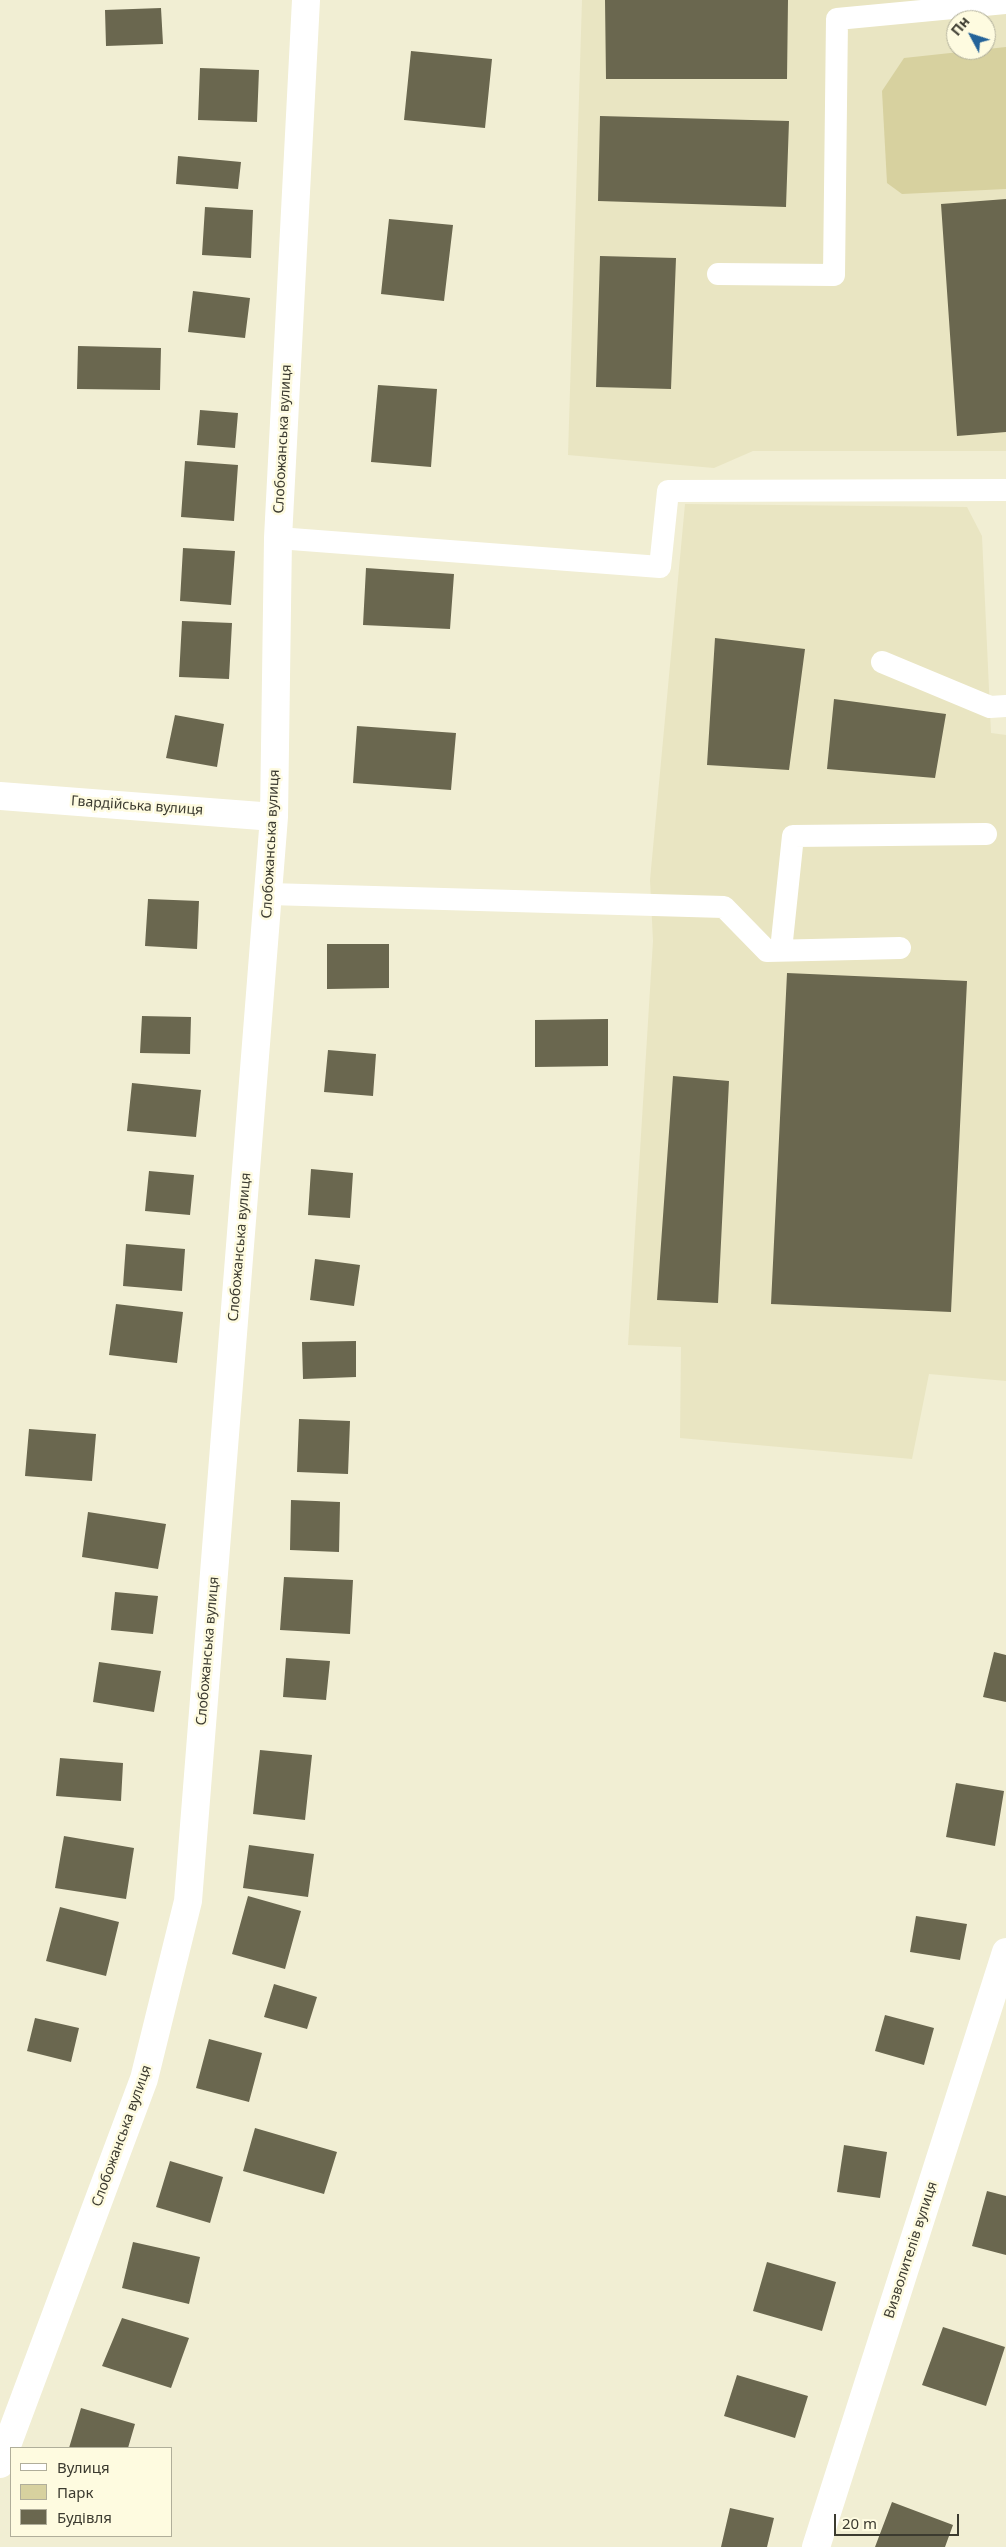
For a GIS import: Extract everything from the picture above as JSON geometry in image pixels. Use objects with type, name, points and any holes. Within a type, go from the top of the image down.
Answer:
[{"type":"street","name":"Слобожанська вулиця","points":[[0,2464],[144,2078],[188,1901],[274,817],[278,538],[306,0]]},
{"type":"street","name":"Гвардійська вулиця","points":[[0,796],[274,817]]},
{"type":"street","name":"Визволителів вулиця","points":[[816,2547],[1006,1952]]},
{"type":"lane","points":[[718,274],[834,275],[836,10],[1006,3]]},
{"type":"lane","points":[[278,538],[660,567],[668,492],[1006,490]]},
{"type":"lane","points":[[882,662],[990,707],[1006,706]]},
{"type":"lane","points":[[781,950],[792,836],[986,834]]},
{"type":"lane","points":[[269,894],[724,907],[767,951],[900,948]]},
{"type":"shaded area","points":[[582,0],[1006,0],[1006,451],[753,451],[714,468],[568,455]]},
{"type":"shaded area","points":[[685,504],[967,507],[982,536],[991,733],[1006,735],[1006,1381],[929,1374],[912,1459],[680,1438],[681,1347],[628,1345],[653,941],[650,880]]},
{"type":"green space","points":[[1006,47],[1006,189],[902,194],[887,183],[882,91],[904,58],[946,53],[946,60],[996,60],[996,48]]},
{"type":"building","points":[[605,0],[788,0],[787,79],[606,79]]},
{"type":"building","points":[[161,8],[163,44],[106,46],[105,10]]},
{"type":"building","points":[[411,51],[492,59],[485,128],[404,120]]},
{"type":"building","points":[[200,68],[259,70],[257,122],[198,120]]},
{"type":"building","points":[[600,116],[789,121],[786,207],[598,201]]},
{"type":"building","points":[[178,156],[241,162],[238,189],[176,184]]},
{"type":"building","points":[[1006,199],[1006,432],[957,436],[941,204]]},
{"type":"building","points":[[205,207],[253,210],[251,258],[202,255]]},
{"type":"building","points":[[389,219],[453,225],[444,301],[381,294]]},
{"type":"building","points":[[600,256],[676,258],[671,389],[596,387]]},
{"type":"building","points":[[193,291],[250,298],[245,338],[188,332]]},
{"type":"building","points":[[78,346],[161,348],[160,390],[77,389]]},
{"type":"building","points":[[378,385],[437,389],[431,467],[371,462]]},
{"type":"building","points":[[200,410],[238,413],[235,448],[197,445]]},
{"type":"building","points":[[185,461],[238,465],[234,521],[181,517]]},
{"type":"building","points":[[183,548],[235,551],[231,605],[180,601]]},
{"type":"building","points":[[366,568],[454,574],[450,629],[363,625]]},
{"type":"building","points":[[182,621],[232,623],[229,679],[179,677]]},
{"type":"building","points":[[715,638],[805,649],[789,770],[707,765]]},
{"type":"building","points":[[834,699],[946,714],[935,778],[827,769]]},
{"type":"building","points":[[175,715],[224,724],[217,767],[166,758]]},
{"type":"building","points":[[357,726],[456,733],[451,790],[353,783]]},
{"type":"building","points":[[148,899],[199,901],[197,949],[145,946]]},
{"type":"building","points":[[327,944],[389,944],[389,988],[327,989]]},
{"type":"building","points":[[787,973],[967,981],[951,1312],[771,1304]]},
{"type":"building","points":[[142,1016],[191,1017],[190,1054],[140,1053]]},
{"type":"building","points":[[608,1019],[608,1066],[535,1067],[535,1020]]},
{"type":"building","points":[[328,1050],[376,1054],[373,1096],[324,1092]]},
{"type":"building","points":[[673,1076],[729,1081],[718,1303],[657,1300]]},
{"type":"building","points":[[132,1083],[201,1090],[196,1137],[127,1131]]},
{"type":"building","points":[[311,1169],[353,1173],[350,1218],[308,1215]]},
{"type":"building","points":[[149,1171],[194,1175],[190,1215],[145,1211]]},
{"type":"building","points":[[126,1244],[185,1249],[182,1291],[123,1286]]},
{"type":"building","points":[[315,1259],[360,1265],[354,1306],[310,1300]]},
{"type":"building","points":[[116,1304],[183,1312],[177,1363],[109,1355]]},
{"type":"building","points":[[356,1341],[356,1377],[303,1379],[302,1342]]},
{"type":"building","points":[[299,1419],[350,1421],[348,1474],[297,1472]]},
{"type":"building","points":[[29,1429],[96,1434],[92,1481],[25,1476]]},
{"type":"building","points":[[291,1500],[340,1502],[339,1552],[290,1550]]},
{"type":"building","points":[[88,1512],[166,1524],[158,1569],[82,1557]]},
{"type":"building","points":[[284,1577],[353,1580],[350,1634],[280,1630]]},
{"type":"building","points":[[115,1592],[158,1596],[153,1634],[111,1630]]},
{"type":"building","points":[[994,1652],[1006,1655],[1006,1702],[983,1697]]},
{"type":"building","points":[[286,1658],[330,1661],[326,1700],[283,1697]]},
{"type":"building","points":[[99,1662],[161,1671],[154,1712],[93,1702]]},
{"type":"building","points":[[260,1750],[312,1755],[305,1820],[253,1814]]},
{"type":"building","points":[[60,1758],[123,1763],[121,1801],[56,1796]]},
{"type":"building","points":[[956,1783],[1004,1791],[995,1846],[946,1837]]},
{"type":"building","points":[[64,1836],[134,1848],[126,1899],[55,1888]]},
{"type":"building","points":[[249,1845],[314,1854],[308,1897],[243,1888]]},
{"type":"building","points":[[248,1896],[301,1911],[285,1969],[232,1954]]},
{"type":"building","points":[[60,1907],[119,1922],[106,1976],[46,1961]]},
{"type":"building","points":[[916,1916],[967,1924],[960,1960],[910,1952]]},
{"type":"building","points":[[274,1984],[317,1997],[307,2029],[264,2017]]},
{"type":"building","points":[[885,2015],[934,2028],[924,2065],[875,2051]]},
{"type":"building","points":[[35,2018],[79,2028],[71,2062],[27,2051]]},
{"type":"building","points":[[209,2039],[262,2053],[249,2102],[196,2088]]},
{"type":"building","points":[[255,2128],[337,2152],[324,2194],[243,2171]]},
{"type":"building","points":[[844,2145],[887,2152],[880,2198],[837,2192]]},
{"type":"building","points":[[170,2161],[223,2177],[210,2223],[156,2207]]},
{"type":"building","points":[[987,2191],[1006,2196],[1006,2255],[972,2246]]},
{"type":"building","points":[[133,2242],[200,2257],[189,2304],[122,2288]]},
{"type":"building","points":[[767,2262],[836,2282],[822,2331],[753,2311]]},
{"type":"building","points":[[122,2318],[189,2338],[171,2388],[102,2366]]},
{"type":"building","points":[[943,2327],[1005,2347],[986,2406],[922,2385]]},
{"type":"building","points":[[737,2375],[808,2396],[795,2438],[724,2416]]},
{"type":"building","points":[[81,2408],[135,2424],[128,2447],[69,2447]]},
{"type":"building","points":[[892,2502],[953,2525],[945,2547],[875,2547]]},
{"type":"building","points":[[730,2508],[774,2518],[767,2547],[721,2547]]}]
